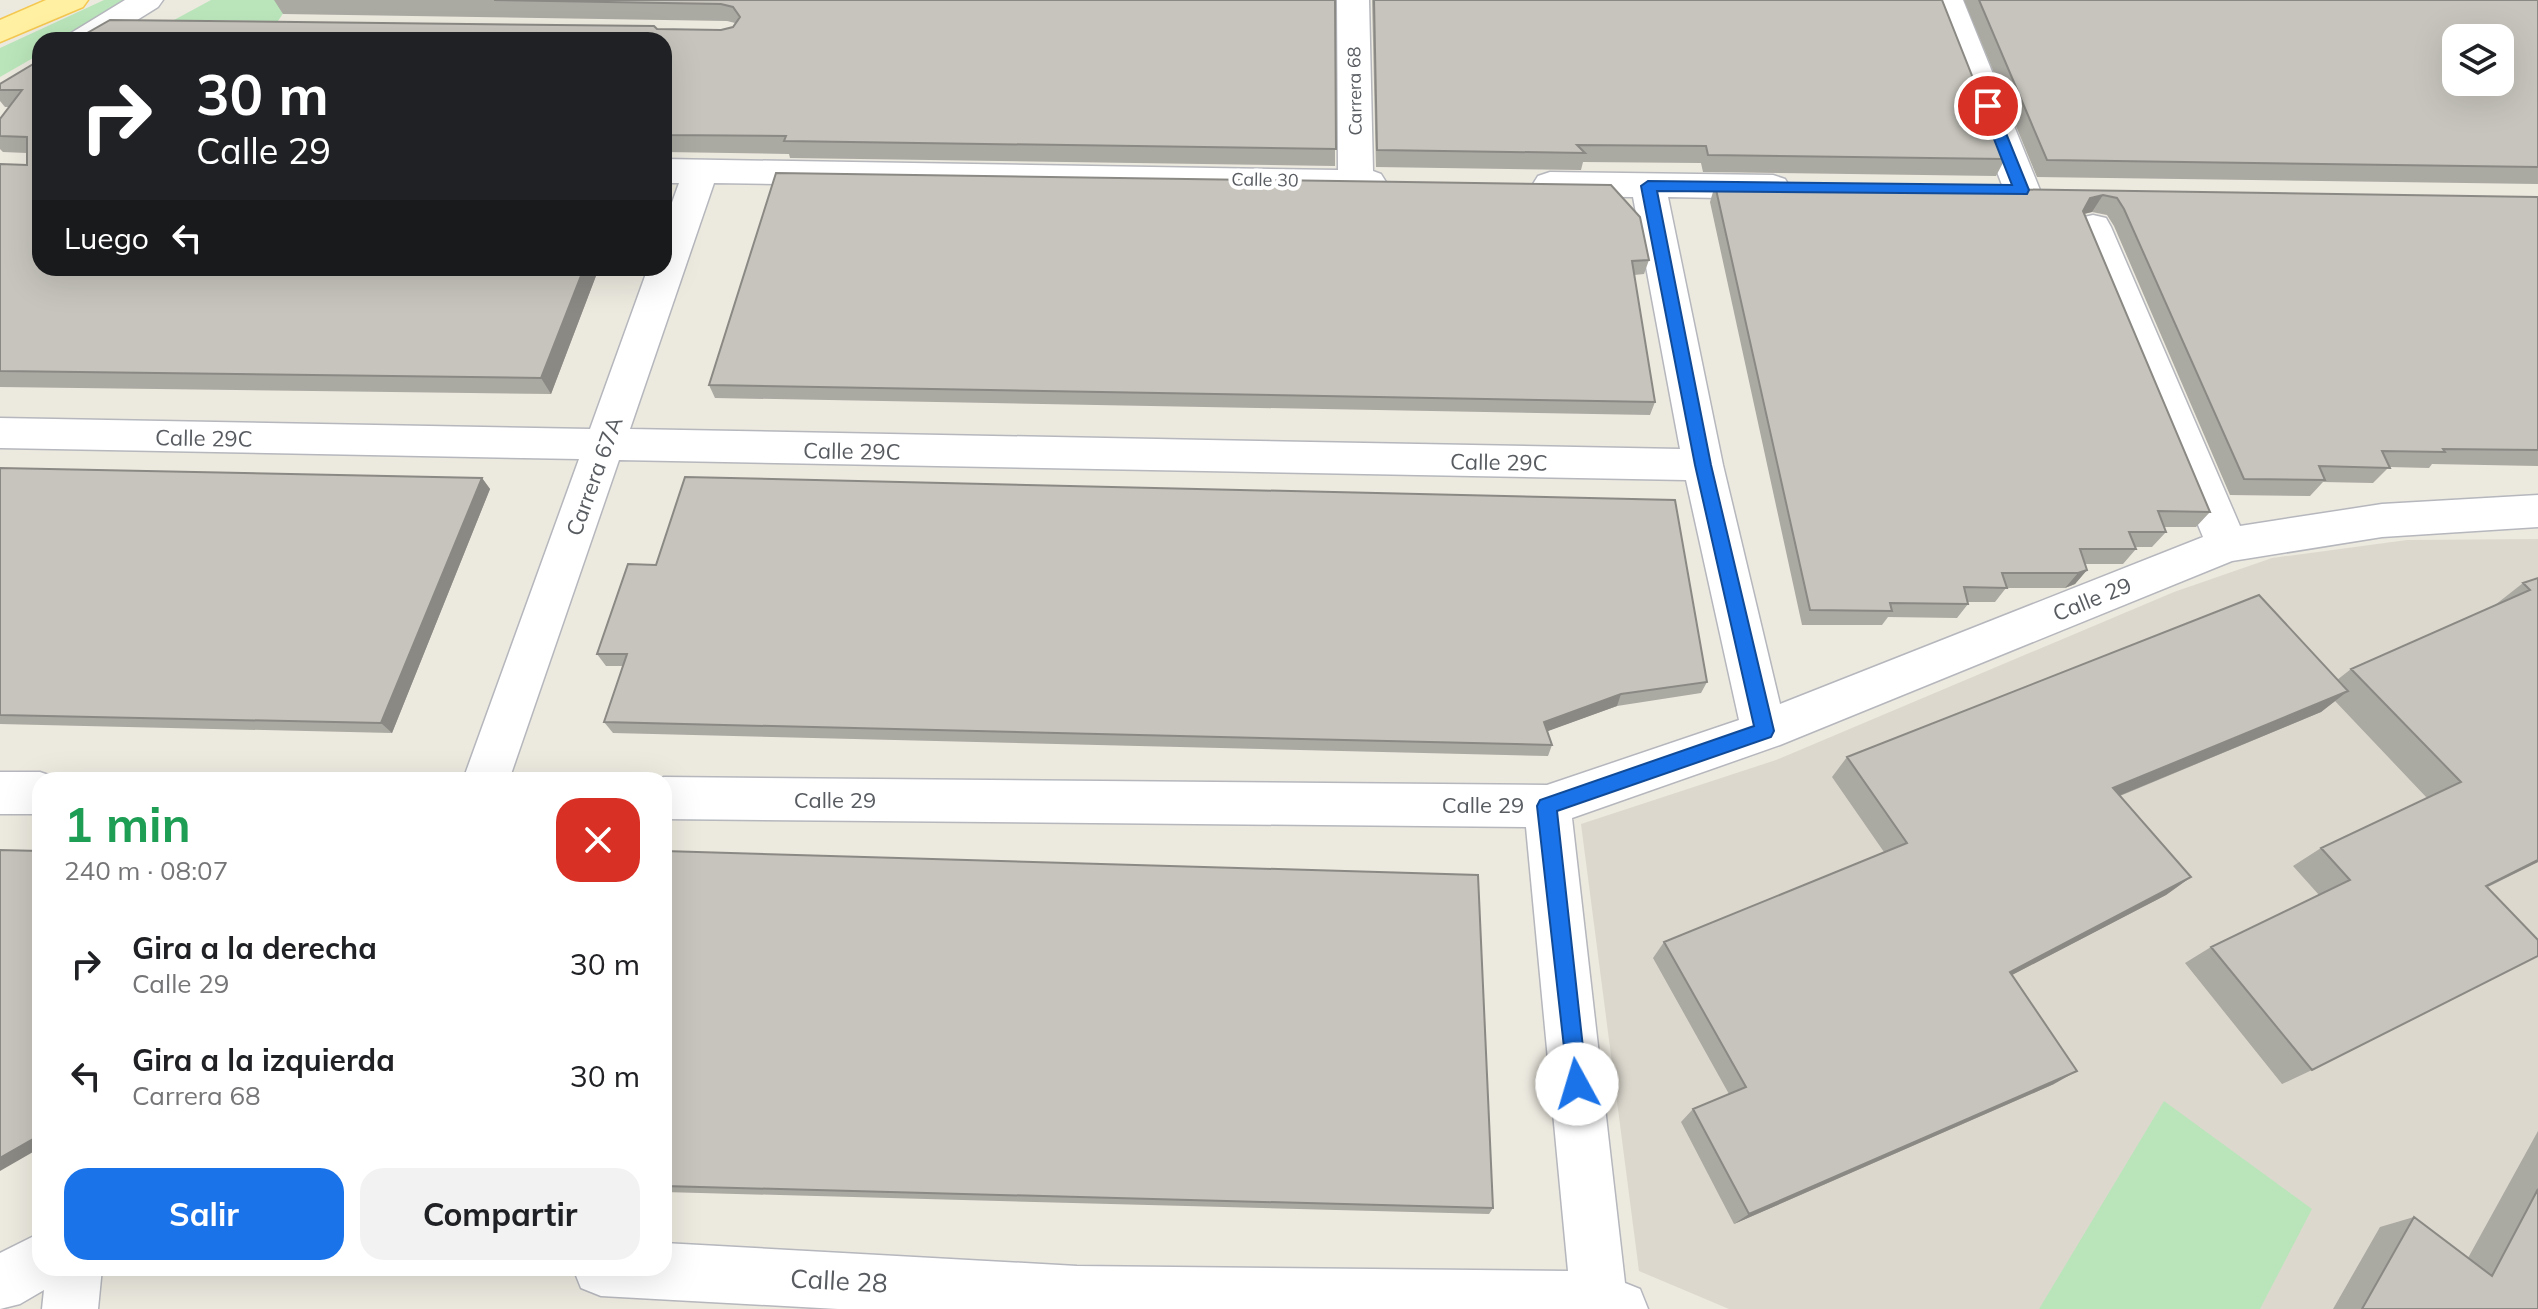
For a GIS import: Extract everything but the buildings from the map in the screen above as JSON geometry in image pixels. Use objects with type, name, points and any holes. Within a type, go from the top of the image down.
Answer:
[{"type":"main road","points":[[0,32],[72,0]]},
{"type":"street","name":"Carrera 68","points":[[1353,0],[1356,182]]},
{"type":"street","points":[[1947,0],[2020,190]]},
{"type":"street","points":[[102,32],[144,15]]},
{"type":"street","name":"Calle 30","points":[[683,171],[1403,182]]},
{"type":"street","name":"Carrera 67A","points":[[672,209],[683,171]]},
{"type":"street","points":[[1510,184],[1799,187]]},
{"type":"street","points":[[1648,186],[1703,465],[1764,731]]},
{"type":"street","points":[[2093,227],[2227,545]]},
{"type":"street","name":"Carrera 67A","points":[[489,772],[604,447],[653,276]]},
{"type":"street","name":"Calle 29C","points":[[0,433],[604,447],[1703,465]]},
{"type":"street","name":"Calle 29","points":[[672,798],[1547,806],[1764,731],[2227,545],[2306,528],[2420,516],[2538,511]]},
{"type":"street","points":[[0,793],[32,793]]},
{"type":"street","points":[[1547,806],[1610,1305]]},
{"type":"street","points":[[0,1284],[32,1266]]},
{"type":"street","name":"Calle 28","points":[[672,1273],[1075,1301],[1610,1305]]},
{"type":"street","points":[[70,1309],[73,1276]]},
{"type":"shaded area","points":[[2538,539],[2538,1309],[1729,1309],[1639,1271],[1581,824],[1776,760],[2174,592],[2272,558],[2407,540]]},
{"type":"green space","points":[[104,0],[127,0],[76,32],[35,32]]},
{"type":"green space","points":[[211,0],[292,0],[278,21],[174,20]]},
{"type":"green space","points":[[32,33],[32,59],[0,77],[0,48]]},
{"type":"green space","points":[[2164,1101],[2312,1209],[2260,1309],[2039,1309]]},
{"type":"route","points":[[1577,1084],[1547,806],[1764,731],[1703,465],[1648,186],[2022,190],[1988,106]]}]
